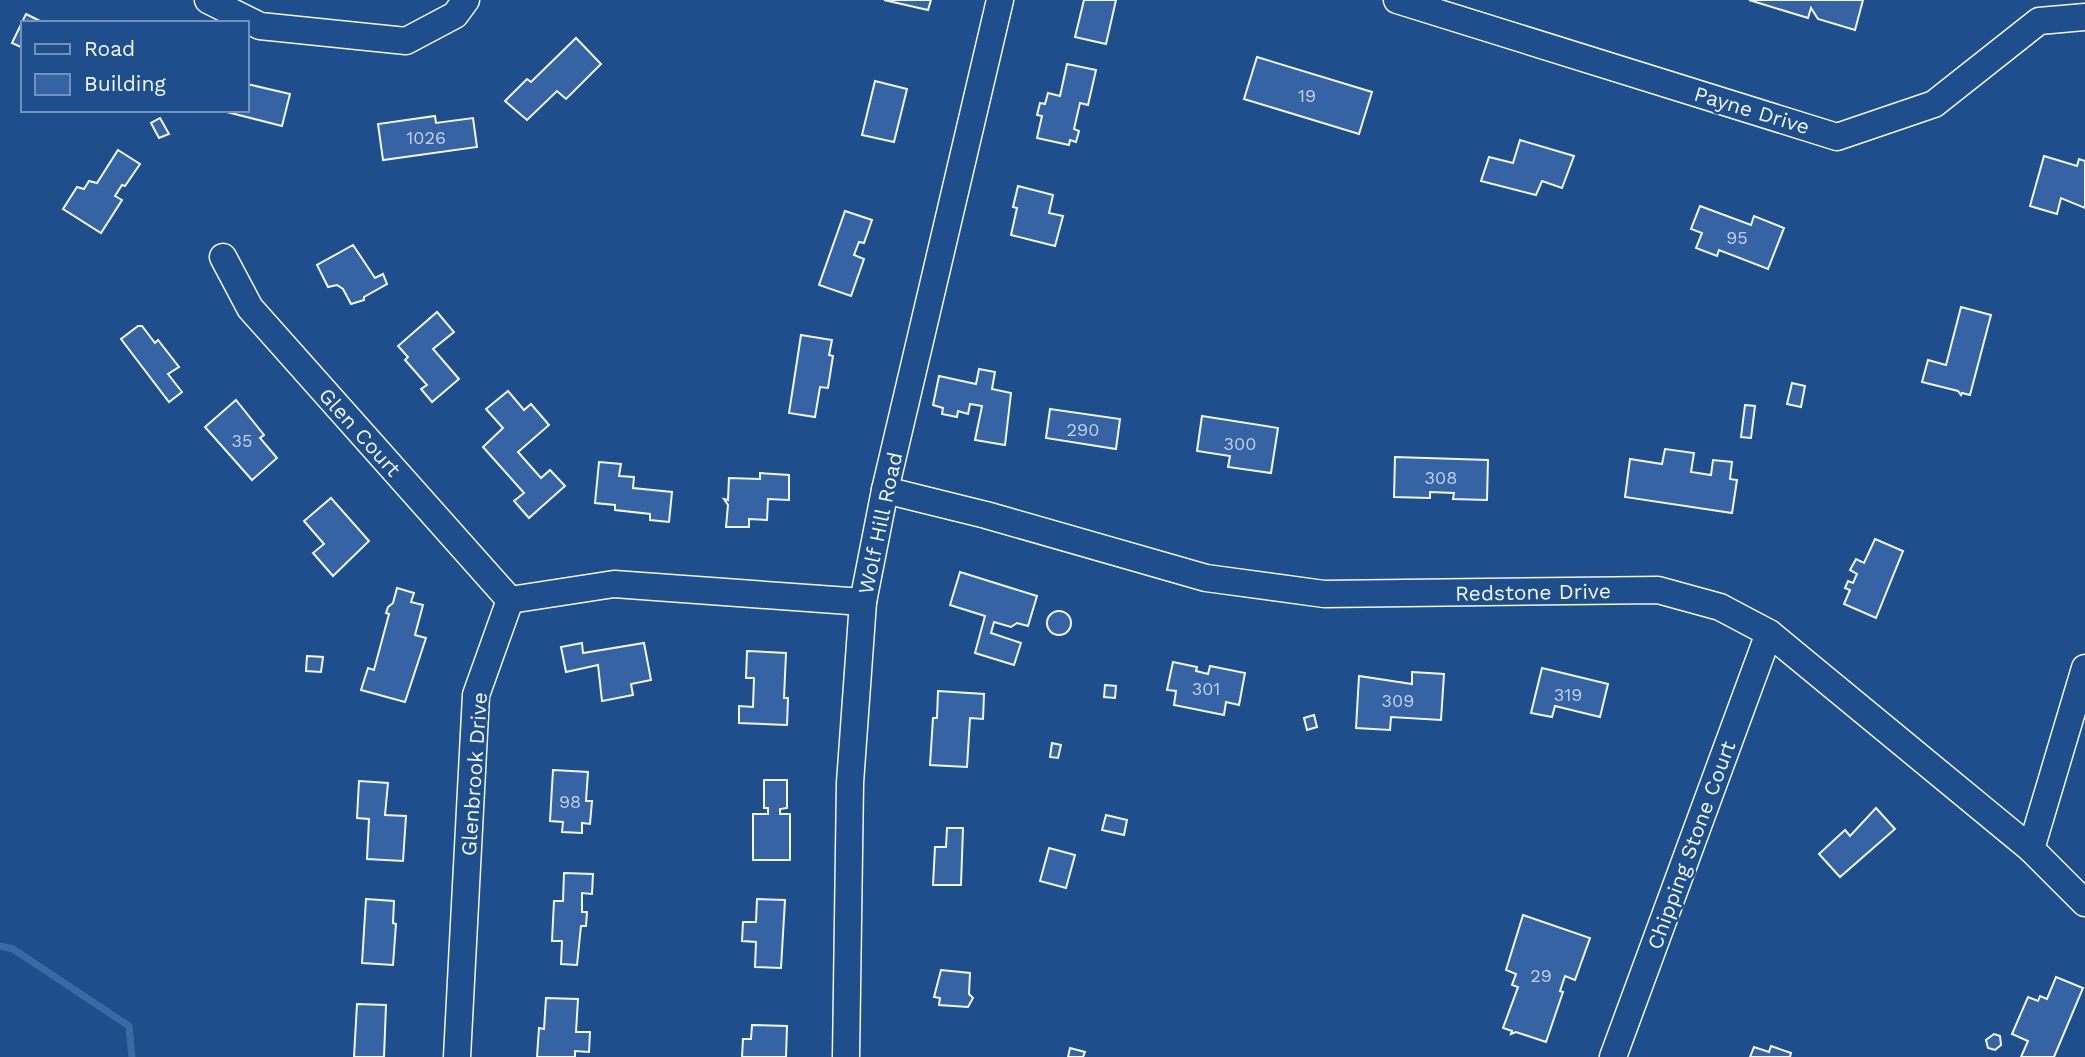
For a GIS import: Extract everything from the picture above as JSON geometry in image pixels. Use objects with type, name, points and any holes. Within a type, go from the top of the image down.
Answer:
[{"type":"street","points":[[208,0],[260,26],[406,41],[455,15],[466,0]]},
{"type":"street","name":"Wolf Hill Road","points":[[846,1057],[850,783],[863,602],[885,490],[1000,0]]},
{"type":"street","name":"Payne Drive","points":[[1397,0],[1837,137],[1934,104],[2039,21],[2085,17]]},
{"type":"street","name":"Glen Court","points":[[223,257],[250,308],[510,600]]},
{"type":"street","name":"Redstone Drive","points":[[885,490],[986,515],[1206,578],[1324,594],[1658,590],[1720,607],[1769,633],[2031,849],[2085,903]]},
{"type":"street","points":[[510,600],[614,584],[863,602]]},
{"type":"street","name":"Glenbrook Drive","points":[[457,1057],[476,695],[510,600]]},
{"type":"street","name":"Chipping Stone Court","points":[[1614,1057],[1769,633]]},
{"type":"street","points":[[2031,849],[2085,668]]},
{"type":"building","points":[[884,0],[931,0],[928,10]]},
{"type":"building","points":[[1084,0],[1116,0],[1106,44],[1075,37]]},
{"type":"building","points":[[1749,0],[1863,0],[1855,30],[1818,19],[1811,8],[1808,18]]},
{"type":"building","points":[[26,14],[40,21],[23,21]]},
{"type":"building","points":[[21,24],[21,47],[12,43]]},
{"type":"building","points":[[576,38],[601,64],[566,99],[557,91],[527,120],[505,101],[527,79],[531,82]]},
{"type":"building","points":[[1257,57],[1372,92],[1359,134],[1244,99]]},
{"type":"building","points":[[1067,64],[1096,70],[1088,105],[1080,103],[1074,129],[1079,131],[1076,142],[1070,140],[1069,145],[1037,138],[1042,116],[1037,115],[1040,103],[1045,104],[1048,93],[1060,96]]},
{"type":"building","points":[[875,81],[907,89],[894,142],[862,135]]},
{"type":"building","points":[[248,84],[290,94],[282,126],[227,112],[248,112]]},
{"type":"building","points":[[435,116],[436,123],[473,118],[477,147],[383,160],[378,124]]},
{"type":"building","points":[[160,118],[169,134],[159,138],[151,123]]},
{"type":"building","points":[[1520,140],[1574,156],[1562,188],[1542,181],[1536,195],[1481,181],[1489,157],[1513,163]]},
{"type":"building","points":[[118,150],[140,164],[115,196],[122,200],[101,233],[63,209],[77,187],[84,189],[89,181],[97,183]]},
{"type":"building","points":[[2044,156],[2077,166],[2079,159],[2085,161],[2085,208],[2061,198],[2057,214],[2030,206]]},
{"type":"building","points":[[1018,186],[1053,195],[1049,213],[1063,216],[1055,246],[1011,235],[1017,208],[1013,207]]},
{"type":"building","points":[[1700,206],[1751,225],[1754,216],[1784,228],[1768,269],[1719,250],[1717,256],[1696,248],[1702,233],[1691,229]]},
{"type":"building","points":[[845,211],[872,220],[864,243],[859,242],[854,255],[864,259],[851,296],[819,285]]},
{"type":"building","points":[[353,245],[375,278],[383,274],[387,284],[364,297],[364,300],[351,304],[343,289],[337,285],[328,287],[317,265]]},
{"type":"building","points":[[1961,307],[1991,315],[1970,395],[1961,395],[1958,391],[1922,382],[1928,360],[1946,365]]},
{"type":"building","points":[[437,312],[454,332],[433,349],[459,379],[432,402],[421,389],[427,385],[405,360],[408,357],[398,346]]},
{"type":"building","points":[[138,326],[142,326],[155,343],[158,340],[179,367],[168,374],[182,392],[169,402],[121,339]]},
{"type":"building","points":[[801,335],[832,340],[829,355],[833,356],[828,388],[820,387],[815,417],[789,413]]},
{"type":"building","points":[[979,369],[995,372],[992,389],[1011,393],[1005,445],[975,440],[982,406],[970,404],[968,414],[958,411],[957,417],[942,414],[943,408],[933,405],[939,376],[976,384]]},
{"type":"building","points":[[1792,383],[1805,386],[1801,407],[1787,404]]},
{"type":"building","points":[[508,391],[524,410],[531,404],[549,425],[518,452],[541,478],[550,470],[565,486],[529,518],[514,501],[524,493],[483,447],[503,428],[486,409]]},
{"type":"building","points":[[236,400],[264,435],[260,438],[277,458],[252,480],[205,427]]},
{"type":"building","points":[[1745,405],[1755,406],[1751,438],[1741,437]]},
{"type":"building","points":[[1050,409],[1120,419],[1116,449],[1046,438]]},
{"type":"building","points":[[1202,416],[1278,428],[1271,473],[1228,467],[1230,456],[1197,451]]},
{"type":"building","points":[[1665,449],[1694,453],[1691,472],[1711,475],[1713,460],[1732,462],[1730,479],[1737,480],[1732,513],[1625,497],[1630,459],[1662,464]]},
{"type":"building","points":[[1395,457],[1488,460],[1487,500],[1453,499],[1454,493],[1430,492],[1430,498],[1394,497]]},
{"type":"building","points":[[599,462],[621,464],[619,476],[634,477],[633,488],[672,492],[669,522],[650,520],[650,514],[615,510],[615,505],[595,503]]},
{"type":"building","points":[[760,473],[789,475],[789,500],[768,499],[767,520],[749,519],[749,527],[726,527],[728,505],[724,499],[728,500],[729,478],[760,479]]},
{"type":"building","points":[[331,498],[369,541],[333,576],[313,553],[324,544],[304,521]]},
{"type":"building","points":[[1875,539],[1903,551],[1876,618],[1844,604],[1850,590],[1845,588],[1848,581],[1853,583],[1857,574],[1850,570],[1856,559],[1864,563]]},
{"type":"building","points":[[960,572],[1037,596],[1028,626],[1017,623],[1011,627],[994,622],[991,633],[1021,643],[1014,665],[975,653],[985,616],[950,605]]},
{"type":"building","points":[[397,588],[414,593],[411,602],[423,605],[415,635],[426,638],[405,702],[361,690],[368,668],[374,670],[389,614],[386,613],[393,603]]},
{"type":"building","points":[[1059,611],[1068,614],[1071,623],[1068,632],[1059,635],[1050,632],[1047,623],[1050,614]]},
{"type":"building","points":[[582,643],[583,653],[644,643],[651,680],[631,684],[633,695],[602,701],[598,665],[566,672],[561,647]]},
{"type":"building","points":[[747,651],[786,653],[784,698],[788,698],[787,725],[739,723],[739,706],[753,707],[754,678],[746,678]]},
{"type":"building","points":[[307,656],[323,657],[321,672],[306,671]]},
{"type":"building","points":[[1173,662],[1197,667],[1196,671],[1208,674],[1210,666],[1245,673],[1239,705],[1226,702],[1224,715],[1174,705],[1176,691],[1167,690]]},
{"type":"building","points":[[1542,668],[1608,684],[1600,717],[1555,706],[1552,717],[1531,713]]},
{"type":"building","points":[[1412,672],[1444,674],[1441,720],[1391,717],[1390,730],[1356,728],[1359,676],[1412,684]]},
{"type":"building","points":[[1105,685],[1116,686],[1115,698],[1104,697]]},
{"type":"building","points":[[938,691],[984,694],[983,719],[970,718],[967,767],[930,765]]},
{"type":"building","points":[[1314,715],[1317,727],[1307,730],[1304,718]]},
{"type":"building","points":[[1052,743],[1061,745],[1058,758],[1050,757]]},
{"type":"building","points":[[553,770],[588,772],[586,801],[592,801],[590,824],[582,823],[582,833],[562,832],[563,822],[550,821]]},
{"type":"building","points":[[764,780],[787,780],[787,808],[780,809],[780,814],[790,814],[790,860],[753,860],[753,814],[768,814],[768,808],[764,808]]},
{"type":"building","points":[[359,781],[388,783],[385,815],[406,816],[403,861],[367,859],[369,819],[357,818]]},
{"type":"building","points":[[1876,808],[1895,829],[1840,877],[1819,854],[1845,830],[1850,836]]},
{"type":"building","points":[[1106,815],[1127,820],[1124,835],[1102,830]]},
{"type":"building","points":[[947,828],[963,828],[961,885],[933,885],[935,847],[946,847]]},
{"type":"building","points":[[1049,848],[1075,855],[1066,888],[1040,881]]},
{"type":"building","points":[[564,873],[593,874],[592,894],[582,893],[582,912],[587,912],[586,926],[581,926],[577,965],[561,964],[562,941],[552,941],[554,901],[563,901]]},
{"type":"building","points":[[366,899],[394,901],[393,923],[396,924],[393,965],[362,963]]},
{"type":"building","points":[[757,899],[785,900],[781,968],[755,967],[756,942],[742,941],[743,922],[756,922]]},
{"type":"building","points":[[1523,915],[1590,938],[1575,980],[1565,976],[1560,991],[1563,992],[1546,1042],[1516,1032],[1511,1034],[1512,1031],[1503,1028],[1518,987],[1512,985],[1516,974],[1506,970]]},
{"type":"building","points":[[941,970],[970,973],[969,994],[973,998],[968,1007],[939,1005],[940,998],[934,997]]},
{"type":"building","points":[[2056,977],[2083,988],[2054,1057],[2021,1057],[2028,1041],[2012,1034],[2028,997],[2038,1001],[2040,996],[2047,999]]},
{"type":"building","points":[[546,998],[578,999],[576,1032],[590,1032],[589,1052],[575,1051],[575,1057],[537,1057],[539,1028],[544,1029]]},
{"type":"building","points":[[357,1004],[386,1005],[384,1057],[354,1057]]},
{"type":"building","points":[[752,1025],[787,1026],[786,1057],[742,1057],[743,1039],[751,1039]]},
{"type":"building","points":[[1994,1034],[2000,1036],[2001,1045],[1995,1050],[1988,1048],[1986,1040]]},
{"type":"building","points":[[1771,1046],[1791,1053],[1790,1057],[1750,1057],[1754,1047],[1769,1052]]},
{"type":"building","points":[[1070,1048],[1085,1052],[1083,1057],[1068,1057]]},
{"type":"waterway","points":[[0,946],[13,949],[129,1026],[132,1057]]}]
